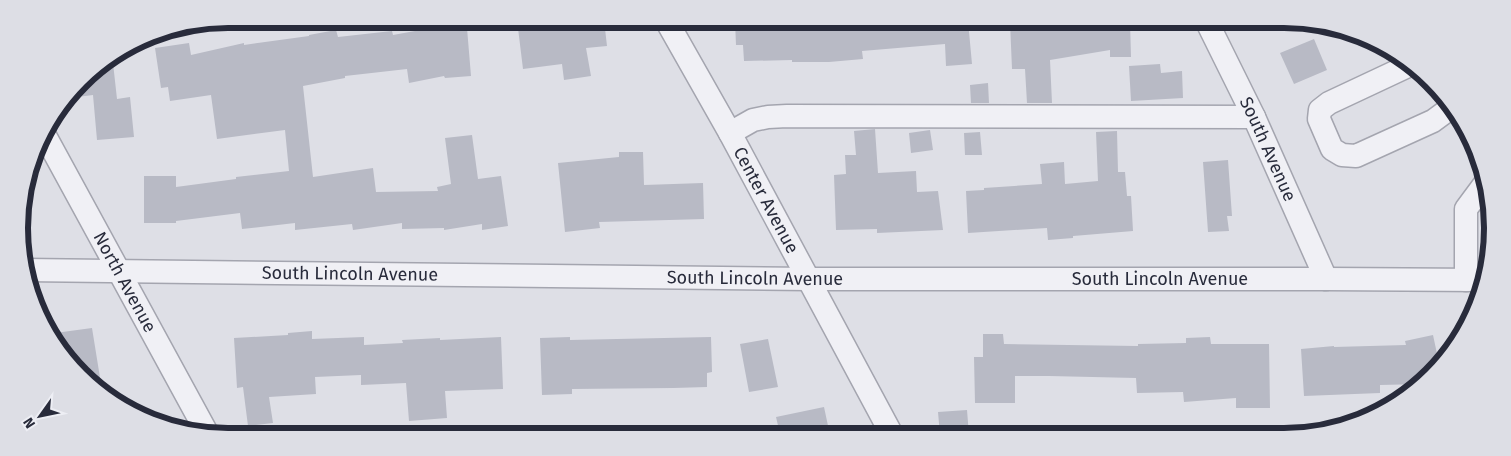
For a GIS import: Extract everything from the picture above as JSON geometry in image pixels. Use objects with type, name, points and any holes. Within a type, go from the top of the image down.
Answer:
[{"type":"street","name":"Center Avenue","points":[[671,28],[730,133],[888,428]]},
{"type":"street","name":"South Avenue","points":[[1210,28],[1254,117],[1326,279]]},
{"type":"street","points":[[1404,68],[1329,103],[1320,110],[1319,119],[1332,149],[1342,155],[1356,156],[1433,121],[1446,111]]},
{"type":"street","points":[[730,133],[753,120],[787,116],[1254,117]]},
{"type":"street","name":"North Avenue","points":[[47,140],[204,427]]},
{"type":"street","points":[[1475,280],[1466,209],[1480,190]]},
{"type":"street","name":"South Lincoln Avenue","points":[[32,270],[809,280],[1475,280]]},
{"type":"building","points":[[467,28],[471,76],[445,78],[444,76],[409,83],[407,69],[345,76],[345,78],[303,86],[313,177],[373,168],[376,192],[438,191],[437,187],[451,184],[445,138],[472,135],[478,179],[501,176],[508,226],[482,230],[482,224],[444,230],[444,228],[402,229],[402,223],[353,230],[352,224],[295,230],[295,223],[242,229],[240,213],[176,221],[176,223],[144,223],[144,176],[176,176],[176,187],[289,171],[285,130],[217,139],[211,95],[170,101],[168,87],[161,88],[155,48],[189,43],[191,55],[244,43],[244,45],[309,36],[336,30],[338,37],[392,31],[393,35],[426,29],[427,31]]},
{"type":"building","points":[[518,28],[605,28],[607,46],[586,48],[591,76],[564,80],[562,64],[523,69]]},
{"type":"building","points":[[735,28],[969,28],[972,64],[946,66],[945,44],[862,51],[863,59],[829,62],[792,62],[792,60],[744,61],[743,45],[736,45]]},
{"type":"building","points":[[1010,28],[1130,28],[1131,57],[1110,57],[1110,50],[1050,60],[1052,103],[1027,103],[1025,69],[1012,69]]},
{"type":"building","points":[[1314,39],[1327,70],[1294,84],[1280,53]]},
{"type":"building","points":[[113,64],[117,99],[130,97],[134,137],[97,140],[93,95],[76,97],[96,77]]},
{"type":"building","points":[[1160,64],[1161,73],[1182,71],[1183,98],[1131,101],[1129,66]]},
{"type":"building","points":[[988,83],[989,103],[971,103],[970,85]]},
{"type":"building","points":[[875,129],[878,173],[916,171],[917,192],[938,191],[943,230],[877,233],[877,229],[836,230],[834,175],[846,174],[845,155],[856,155],[854,131]]},
{"type":"building","points":[[930,130],[933,150],[911,153],[909,133]]},
{"type":"building","points":[[1117,131],[1118,172],[1125,172],[1127,196],[1131,196],[1133,231],[1048,240],[1047,228],[968,233],[966,191],[1042,184],[1040,164],[1064,162],[1065,184],[1098,181],[1096,132]]},
{"type":"building","points":[[980,132],[982,155],[965,155],[964,133]]},
{"type":"building","points":[[619,152],[643,152],[644,185],[703,183],[704,219],[599,222],[600,228],[565,232],[558,163],[619,157]]},
{"type":"building","points":[[1228,160],[1232,216],[1227,216],[1229,231],[1208,232],[1203,162]]},
{"type":"building","points":[[92,328],[101,383],[77,360],[57,333]]},
{"type":"building","points":[[312,331],[312,339],[364,337],[364,345],[403,343],[402,340],[501,337],[503,389],[445,391],[447,418],[409,421],[406,383],[361,385],[361,375],[315,377],[316,394],[269,397],[273,423],[248,426],[243,387],[237,388],[234,338],[288,335],[288,333]]},
{"type":"building","points":[[983,334],[1003,334],[1004,344],[1138,346],[1138,344],[1186,343],[1186,338],[1210,337],[1211,344],[1269,344],[1270,408],[1236,408],[1236,398],[1184,402],[1183,392],[1137,393],[1136,378],[1049,376],[1015,376],[1015,403],[975,403],[974,357],[983,357]]},
{"type":"building","points":[[1433,335],[1437,356],[1408,384],[1380,385],[1380,393],[1304,396],[1301,349],[1334,346],[1406,345],[1405,341]]},
{"type":"building","points":[[570,337],[570,340],[711,337],[712,372],[707,373],[707,387],[572,389],[572,394],[542,395],[540,338]]},
{"type":"building","points":[[768,339],[778,387],[749,392],[740,344]]},
{"type":"building","points":[[824,407],[828,428],[779,428],[776,417]]},
{"type":"building","points":[[967,410],[968,428],[939,428],[938,412]]}]
